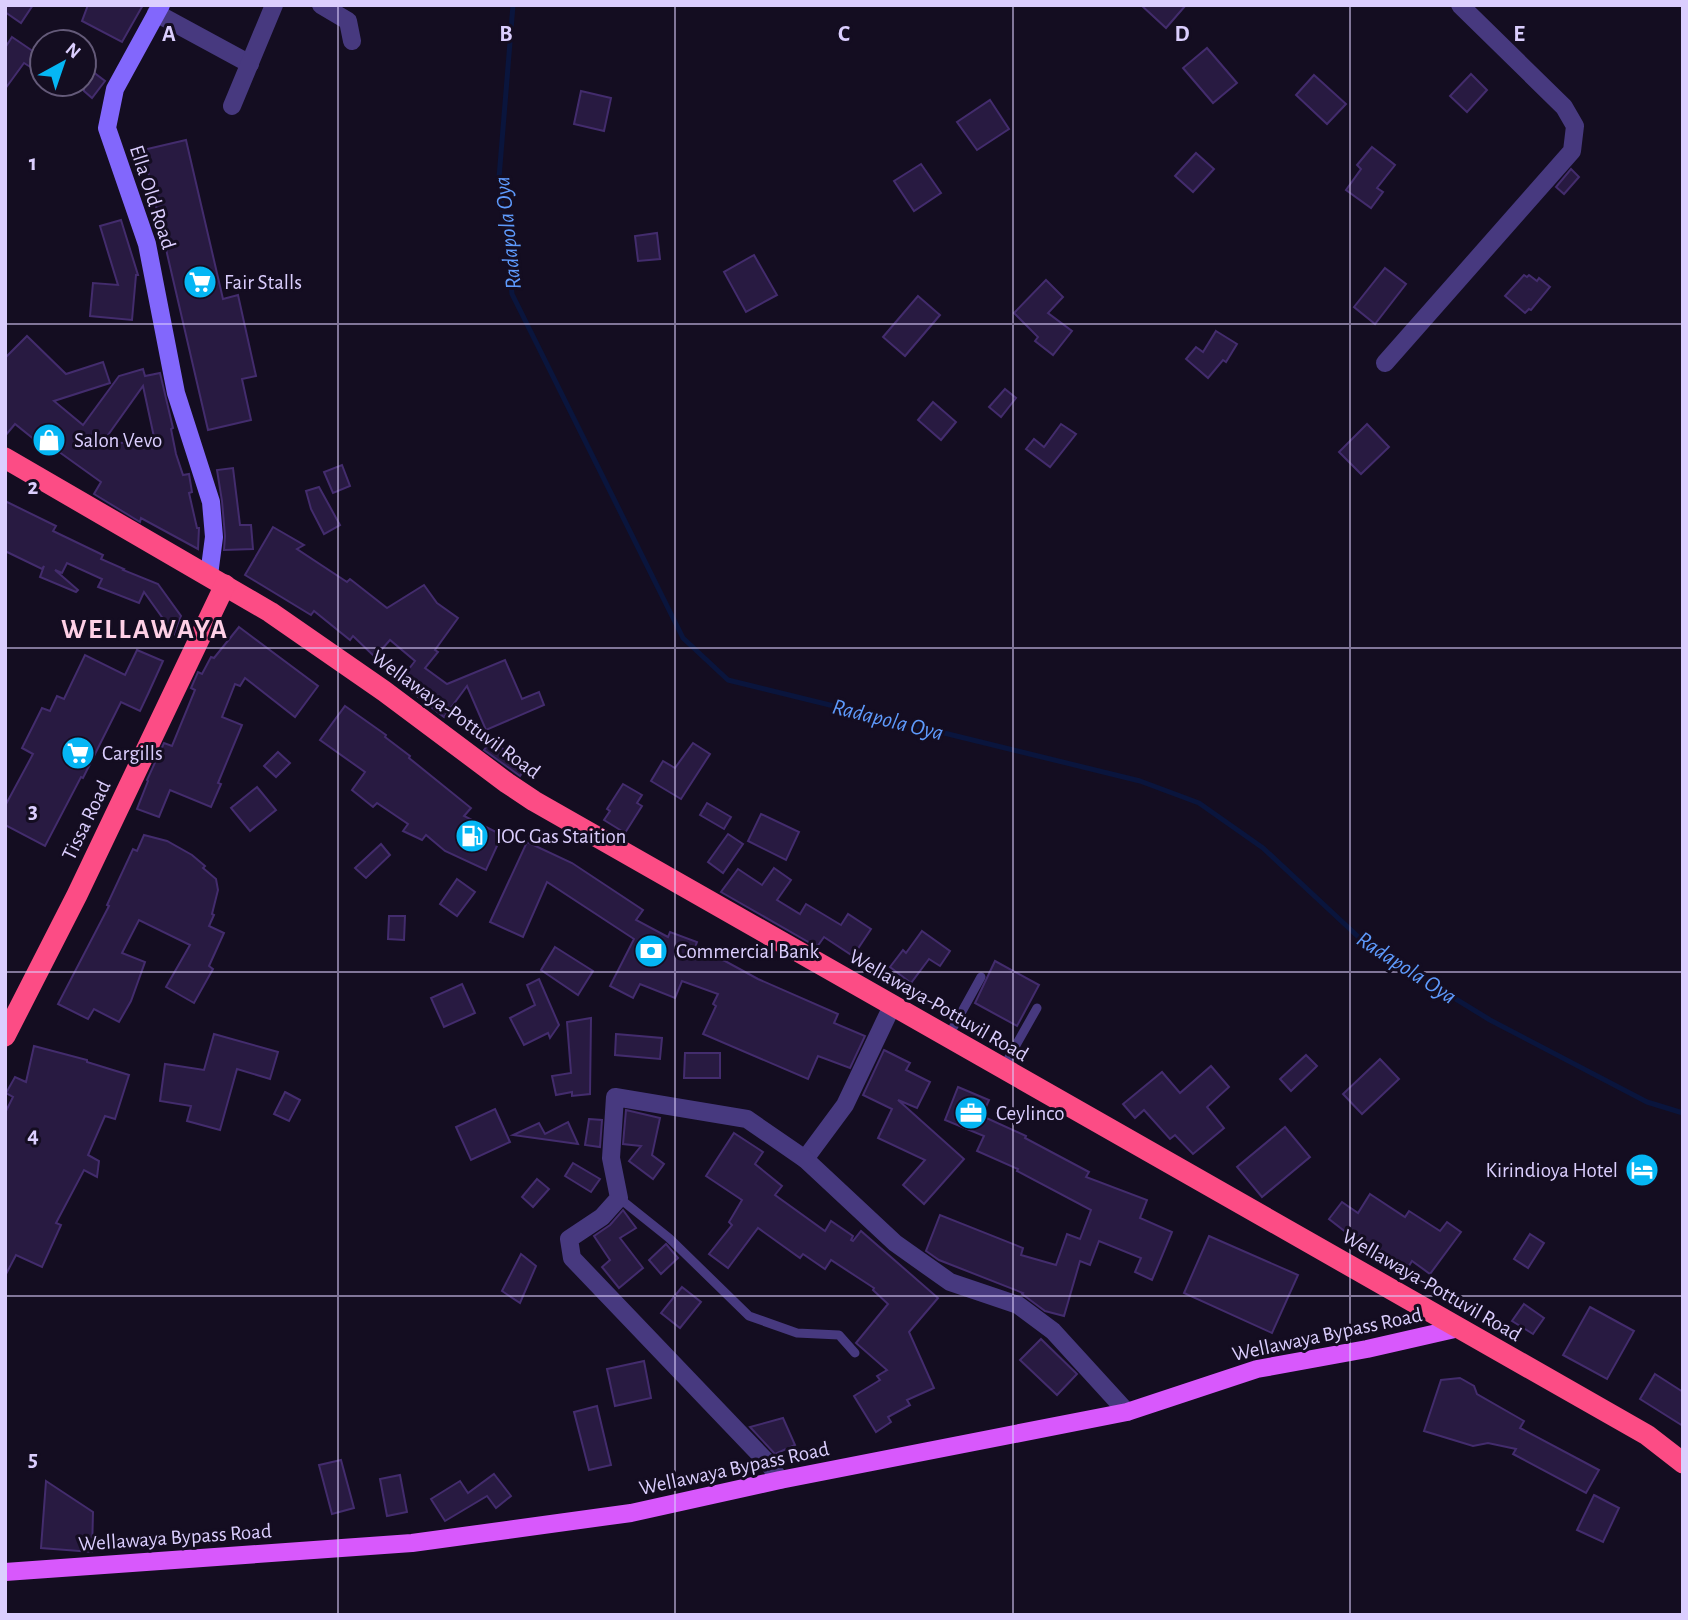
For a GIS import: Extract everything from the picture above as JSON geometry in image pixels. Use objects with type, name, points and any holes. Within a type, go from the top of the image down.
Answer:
[{"type":"highway","name":"Wellawaya-Pottuvil Road","points":[[5,458],[217,580],[313,639],[534,801],[1647,1435],[1683,1463]]},
{"type":"highway","name":"Tissa Road","points":[[5,1036],[77,895],[217,580]]},
{"type":"main road","name":"Ella Old Road","points":[[159,9],[115,89],[107,128],[147,244],[176,393],[211,502],[217,580]]},
{"type":"main road","name":"Wellawaya Bypass Road","points":[[5,1572],[412,1543],[631,1513],[780,1480],[1126,1412],[1257,1369],[1367,1349],[1459,1328]]},
{"type":"street","points":[[232,106],[274,5]]},
{"type":"street","points":[[321,5],[348,21],[352,41]]},
{"type":"street","points":[[1385,363],[1572,151],[1575,126],[1564,107],[1460,5]]},
{"type":"street","points":[[159,9],[250,64]]},
{"type":"street","points":[[805,1159],[845,1105],[892,1006]]},
{"type":"street","points":[[780,1480],[769,1464],[572,1258],[569,1239],[602,1217],[619,1198],[611,1158],[615,1097],[747,1119],[805,1159],[895,1243],[950,1282],[1018,1305],[1053,1331],[1126,1412]]},
{"type":"lane","points":[[948,1037],[981,977]]},
{"type":"lane","points":[[1003,1069],[1037,1008]]},
{"type":"lane","points":[[619,1198],[670,1238],[749,1316],[797,1333],[839,1335],[855,1353]]},
{"type":"building","points":[[5,5],[33,5],[21,23],[5,12]]},
{"type":"building","points":[[88,5],[143,5],[122,42],[82,21]]},
{"type":"building","points":[[1141,5],[1186,5],[1166,28]]},
{"type":"building","points":[[12,37],[28,48],[28,66],[24,63],[5,89],[5,48]]},
{"type":"building","points":[[1207,48],[1237,83],[1213,103],[1183,68]]},
{"type":"building","points":[[1471,74],[1487,90],[1467,112],[1450,96]]},
{"type":"building","points":[[1314,75],[1346,104],[1327,124],[1296,95]]},
{"type":"building","points":[[98,76],[105,81],[98,90]]},
{"type":"building","points":[[581,91],[611,98],[604,131],[574,124]]},
{"type":"building","points":[[990,100],[1009,129],[977,150],[957,122]]},
{"type":"building","points":[[186,140],[223,299],[238,295],[256,376],[242,379],[251,420],[208,430],[143,150]]},
{"type":"building","points":[[1372,147],[1395,165],[1377,188],[1383,192],[1371,208],[1346,190],[1361,169],[1357,165]]},
{"type":"building","points":[[1196,153],[1214,169],[1193,192],[1175,176]]},
{"type":"building","points":[[921,164],[941,193],[914,211],[894,181]]},
{"type":"building","points":[[1571,169],[1579,177],[1564,194],[1556,187]]},
{"type":"building","points":[[121,220],[138,275],[132,320],[90,316],[93,283],[118,285],[100,226]]},
{"type":"building","points":[[657,233],[660,259],[638,261],[635,236]]},
{"type":"building","points":[[754,255],[777,295],[746,312],[724,272]]},
{"type":"building","points":[[1385,268],[1406,284],[1375,324],[1354,307]]},
{"type":"building","points":[[1524,275],[1537,281],[1539,278],[1550,287],[1531,310],[1525,313],[1505,296]]},
{"type":"building","points":[[1046,280],[1063,297],[1048,313],[1072,331],[1053,355],[1035,341],[1038,337],[1014,313]]},
{"type":"building","points":[[918,296],[940,315],[905,356],[883,337]]},
{"type":"building","points":[[1216,331],[1237,344],[1226,362],[1223,360],[1208,378],[1186,359],[1196,347],[1203,352]]},
{"type":"building","points":[[27,336],[66,374],[103,362],[110,383],[54,401],[83,425],[119,376],[143,369],[145,376],[160,373],[176,454],[183,475],[189,474],[192,492],[189,493],[199,528],[198,549],[141,518],[140,522],[94,494],[101,482],[55,449],[51,453],[15,424],[5,436],[5,358]],"holes":[[[143,386],[154,437],[148,438],[149,444],[103,442]]]},
{"type":"building","points":[[1005,389],[1016,398],[1001,417],[989,407]]},
{"type":"building","points":[[933,402],[956,422],[941,440],[918,420]]},
{"type":"building","points":[[1061,424],[1076,434],[1050,467],[1026,449],[1034,439],[1044,447]]},
{"type":"building","points":[[1367,424],[1389,447],[1361,474],[1339,452]]},
{"type":"building","points":[[342,465],[350,486],[333,493],[324,472]]},
{"type":"building","points":[[233,468],[240,525],[251,525],[253,549],[224,550],[222,501],[217,470]]},
{"type":"building","points":[[319,487],[340,525],[324,534],[311,509],[306,491]]},
{"type":"building","points":[[5,501],[56,526],[53,531],[103,555],[101,559],[158,584],[181,616],[174,634],[144,592],[139,603],[98,587],[102,579],[67,563],[62,573],[55,570],[78,590],[76,592],[40,577],[44,566],[42,569],[5,551]]},
{"type":"building","points":[[273,527],[304,545],[297,549],[347,582],[350,579],[387,608],[424,585],[437,603],[458,618],[425,668],[447,684],[505,660],[522,699],[539,692],[544,705],[486,730],[467,686],[444,717],[399,682],[415,661],[390,640],[375,657],[353,636],[350,640],[314,611],[311,615],[245,575]]},
{"type":"building","points":[[239,627],[318,686],[295,717],[245,678],[240,686],[235,684],[222,717],[242,725],[211,807],[170,790],[159,817],[137,809],[164,743],[172,746],[195,690],[191,688],[198,672],[202,674],[211,657],[214,658]]},
{"type":"building","points":[[137,650],[163,661],[148,694],[140,711],[121,702],[45,846],[5,825],[5,806],[33,754],[22,748],[42,708],[50,711],[57,696],[64,699],[85,655],[125,675]]},
{"type":"building","points":[[345,706],[386,735],[385,737],[410,756],[409,758],[471,808],[464,816],[502,835],[486,870],[445,851],[426,835],[422,840],[403,831],[408,824],[377,803],[373,807],[352,790],[365,772],[320,740]]},
{"type":"building","points":[[492,740],[526,767],[520,776],[484,750]]},
{"type":"building","points":[[693,743],[710,754],[681,799],[651,781],[663,761],[675,768]]},
{"type":"building","points":[[278,752],[290,763],[276,777],[264,766]]},
{"type":"building","points":[[623,784],[642,795],[637,803],[642,806],[625,833],[604,820],[610,811],[607,809]]},
{"type":"building","points":[[257,787],[276,810],[250,831],[231,808]]},
{"type":"building","points":[[707,803],[731,817],[724,829],[700,815]]},
{"type":"building","points":[[761,814],[799,832],[786,860],[748,841]]},
{"type":"building","points":[[728,834],[743,844],[723,873],[708,862]]},
{"type":"building","points":[[144,835],[167,841],[192,855],[216,879],[218,890],[212,914],[214,915],[209,926],[224,933],[209,966],[213,969],[194,1003],[166,987],[190,945],[139,920],[122,953],[145,962],[131,1001],[119,1022],[94,1009],[88,1019],[58,1004],[109,906],[107,905],[133,849],[137,851]]},
{"type":"building","points":[[527,842],[572,863],[643,910],[636,920],[668,937],[670,932],[697,942],[694,950],[725,961],[758,979],[838,1014],[834,1023],[865,1036],[850,1068],[818,1056],[808,1079],[703,1034],[716,1006],[713,1004],[718,994],[682,981],[675,998],[640,984],[633,998],[610,986],[634,939],[547,882],[523,937],[490,922]]},
{"type":"building","points":[[381,844],[390,855],[366,878],[355,868]]},
{"type":"building","points":[[774,868],[791,880],[777,900],[800,914],[806,904],[841,925],[848,914],[871,929],[853,956],[824,937],[817,947],[721,892],[738,869],[762,885]]},
{"type":"building","points":[[457,879],[475,892],[457,916],[440,904]]},
{"type":"building","points":[[389,916],[405,916],[404,940],[388,939]]},
{"type":"building","points":[[922,931],[950,951],[940,966],[929,959],[911,983],[890,967],[903,950],[906,953]]},
{"type":"building","points":[[555,947],[593,971],[578,995],[541,970]]},
{"type":"building","points":[[995,961],[1039,985],[1017,1026],[975,1003]]},
{"type":"building","points":[[539,979],[559,1025],[550,1038],[548,1033],[524,1045],[510,1018],[535,1005],[527,985]]},
{"type":"building","points":[[462,984],[475,1013],[444,1027],[431,998]]},
{"type":"building","points":[[591,1018],[590,1094],[572,1096],[572,1092],[556,1095],[552,1076],[571,1073],[567,1022]]},
{"type":"building","points":[[214,1034],[278,1052],[270,1079],[237,1069],[220,1130],[187,1121],[191,1106],[160,1101],[165,1064],[204,1070]]},
{"type":"building","points":[[616,1034],[662,1038],[660,1059],[615,1055]]},
{"type":"building","points":[[34,1046],[129,1075],[115,1119],[105,1116],[88,1155],[99,1161],[97,1177],[84,1170],[56,1223],[61,1225],[42,1267],[16,1255],[5,1276],[5,1113],[13,1097],[6,1093],[15,1077],[26,1082]]},
{"type":"building","points":[[884,1050],[910,1063],[906,1070],[930,1082],[917,1108],[898,1100],[964,1159],[924,1204],[903,1185],[925,1160],[878,1138],[892,1109],[863,1095]]},
{"type":"building","points":[[685,1053],[720,1053],[720,1078],[684,1078]]},
{"type":"building","points":[[1306,1055],[1317,1066],[1291,1091],[1280,1079]]},
{"type":"building","points":[[1380,1059],[1399,1079],[1362,1114],[1343,1094]]},
{"type":"building","points":[[1211,1066],[1229,1087],[1207,1107],[1224,1128],[1193,1154],[1175,1135],[1170,1139],[1144,1110],[1135,1118],[1123,1104],[1162,1072],[1180,1093]]},
{"type":"building","points":[[958,1087],[989,1100],[982,1116],[1026,1136],[1025,1138],[1089,1172],[1086,1177],[1147,1200],[1140,1218],[1172,1232],[1152,1280],[1135,1272],[1141,1258],[1099,1241],[1090,1265],[1080,1261],[1064,1316],[1045,1311],[1023,1293],[939,1260],[926,1251],[940,1215],[1023,1248],[1021,1255],[1056,1265],[1067,1234],[1080,1239],[1091,1210],[1017,1171],[1018,1169],[977,1151],[984,1136],[945,1120]]},
{"type":"building","points":[[285,1092],[300,1100],[289,1121],[274,1114]]},
{"type":"building","points":[[495,1109],[510,1142],[471,1160],[456,1127]]},
{"type":"building","points":[[626,1110],[660,1118],[652,1155],[664,1164],[653,1179],[629,1161],[641,1146],[623,1144]]},
{"type":"building","points":[[589,1119],[602,1120],[600,1147],[585,1145]]},
{"type":"building","points":[[568,1122],[578,1144],[513,1135],[539,1123],[545,1134]]},
{"type":"building","points":[[1285,1127],[1310,1157],[1262,1197],[1237,1167]]},
{"type":"building","points":[[734,1133],[763,1152],[755,1164],[782,1186],[775,1195],[825,1231],[831,1221],[853,1236],[853,1241],[861,1231],[938,1298],[909,1332],[934,1388],[907,1400],[910,1405],[888,1417],[891,1422],[876,1432],[854,1396],[880,1380],[877,1376],[887,1370],[856,1343],[888,1304],[874,1288],[831,1260],[825,1269],[803,1254],[800,1258],[758,1228],[728,1268],[709,1254],[732,1225],[729,1222],[742,1200],[706,1176]]},
{"type":"building","points":[[573,1163],[600,1179],[591,1192],[565,1176]]},
{"type":"building","points":[[537,1179],[549,1189],[533,1207],[522,1197]]},
{"type":"building","points":[[1370,1194],[1405,1217],[1409,1211],[1440,1231],[1447,1222],[1461,1232],[1430,1274],[1412,1261],[1407,1269],[1377,1248],[1370,1258],[1357,1249],[1361,1244],[1329,1219],[1342,1202],[1358,1213]]},
{"type":"building","points":[[623,1210],[636,1228],[620,1238],[643,1268],[619,1288],[602,1267],[610,1260],[594,1236],[610,1225]]},
{"type":"building","points":[[1530,1234],[1544,1243],[1528,1268],[1514,1259]]},
{"type":"building","points":[[1209,1236],[1298,1275],[1272,1333],[1184,1293]]},
{"type":"building","points":[[666,1244],[678,1258],[661,1274],[649,1260]]},
{"type":"building","points":[[521,1254],[536,1266],[520,1303],[502,1291]]},
{"type":"building","points":[[682,1287],[701,1302],[680,1328],[661,1313]]},
{"type":"building","points":[[1524,1304],[1544,1318],[1533,1334],[1512,1321]]},
{"type":"building","points":[[1590,1307],[1634,1331],[1607,1379],[1563,1355]]},
{"type":"building","points":[[1041,1339],[1077,1374],[1057,1395],[1020,1360]]},
{"type":"building","points":[[644,1361],[651,1398],[615,1406],[607,1369]]},
{"type":"building","points":[[1655,1374],[1683,1392],[1683,1426],[1640,1399]]},
{"type":"building","points":[[1460,1378],[1474,1386],[1477,1394],[1524,1421],[1520,1428],[1599,1470],[1586,1493],[1513,1454],[1516,1449],[1488,1443],[1473,1446],[1424,1431],[1441,1380]]},
{"type":"building","points":[[597,1406],[611,1465],[589,1470],[574,1412]]},
{"type":"building","points":[[783,1418],[795,1445],[775,1454],[750,1427]]},
{"type":"building","points":[[341,1460],[354,1508],[332,1514],[319,1465]]},
{"type":"building","points":[[494,1474],[511,1496],[496,1508],[487,1496],[445,1521],[431,1499],[460,1481],[468,1493]]},
{"type":"building","points":[[400,1475],[407,1512],[387,1516],[380,1479]]},
{"type":"building","points":[[46,1481],[93,1512],[92,1552],[41,1548]]},
{"type":"building","points":[[1594,1495],[1619,1508],[1603,1542],[1577,1530]]},
{"type":"waterway","name":"Radapola Oya","points":[[513,5],[499,178],[512,294],[683,638],[728,680],[1140,781],[1199,803],[1263,848],[1366,944],[1490,1020],[1647,1102],[1683,1113]]},
{"type":"place","name":"Fair Stalls","points":[[200,282]]},
{"type":"place","name":"Salon Vevo","points":[[49,440]]},
{"type":"place","name":"Cargills","points":[[78,753]]},
{"type":"place","name":"IOC Gas Staition","points":[[472,836]]},
{"type":"place","name":"Commercial Bank","points":[[651,951]]},
{"type":"place","name":"Ceylinco","points":[[971,1113]]},
{"type":"place","name":"Kirindioya Hotel","points":[[1642,1170]]},
{"type":"district","name":"WELLAWAYA","points":[[145,628]]}]
